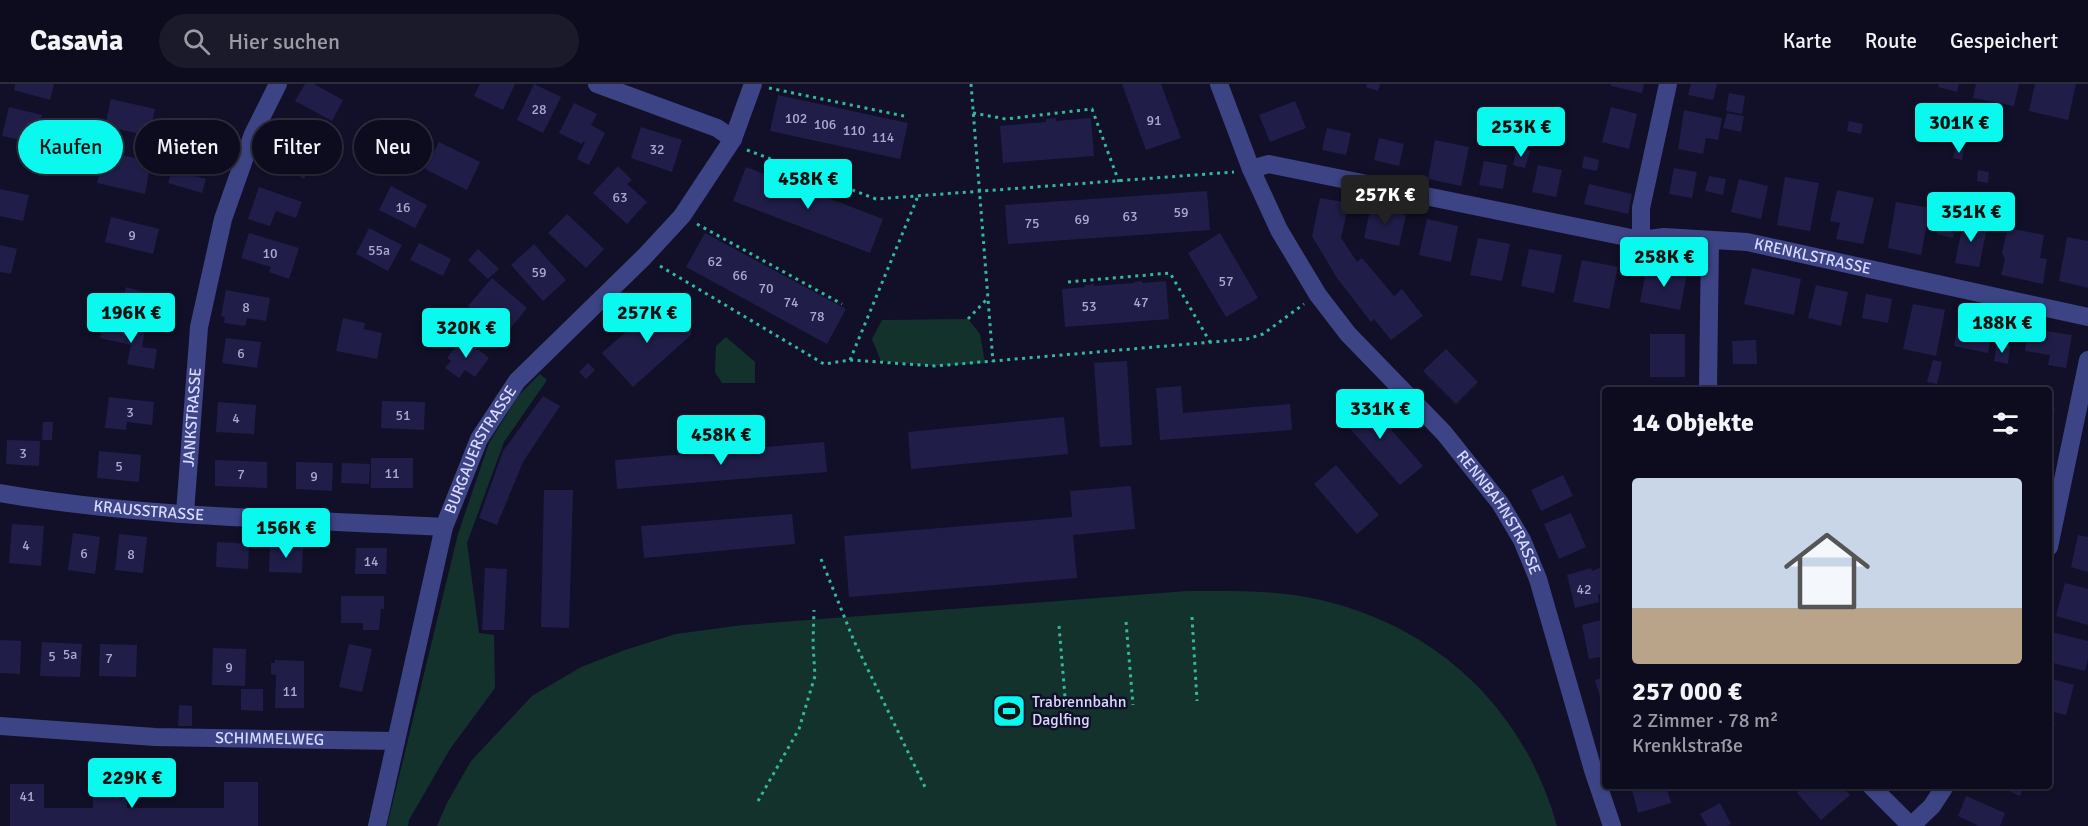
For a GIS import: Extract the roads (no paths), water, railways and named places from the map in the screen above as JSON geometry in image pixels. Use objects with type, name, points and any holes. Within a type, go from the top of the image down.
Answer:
[{"type":"street","name":"JANKSTRASSE","points":[[184,513],[199,327],[220,230],[253,134],[278,84]]},
{"type":"street","points":[[597,84],[717,128],[733,140]]},
{"type":"street","name":"BURGAUERSTRASSE","points":[[377,826],[444,527],[479,439],[517,381],[644,257],[682,216],[733,140],[753,84]]},
{"type":"street","name":"RENNBAHNSTRASSE","points":[[1219,84],[1251,169],[1279,230],[1318,295],[1348,334],[1443,433],[1500,503],[1522,540],[1538,579],[1593,770],[1612,826]]},
{"type":"street","points":[[1641,240],[1641,208],[1668,84]]},
{"type":"street","name":"KRENKLSTRASSE","points":[[1251,169],[1269,164],[1641,240],[1664,237],[1748,242],[2088,317]]},
{"type":"street","points":[[1708,387],[1710,240]]},
{"type":"street","points":[[2052,533],[2088,360]]},
{"type":"street","name":"KRAUSSTRASSE","points":[[0,493],[38,499],[184,513],[444,527]]},
{"type":"street","name":"SCHIMMELWEG","points":[[0,726],[155,737],[396,741]]},
{"type":"street","points":[[1874,789],[1911,826],[1932,806],[1943,789]]},
{"type":"place","name":"Trabrennbahn Daglfing","points":[[1009,711]]}]
